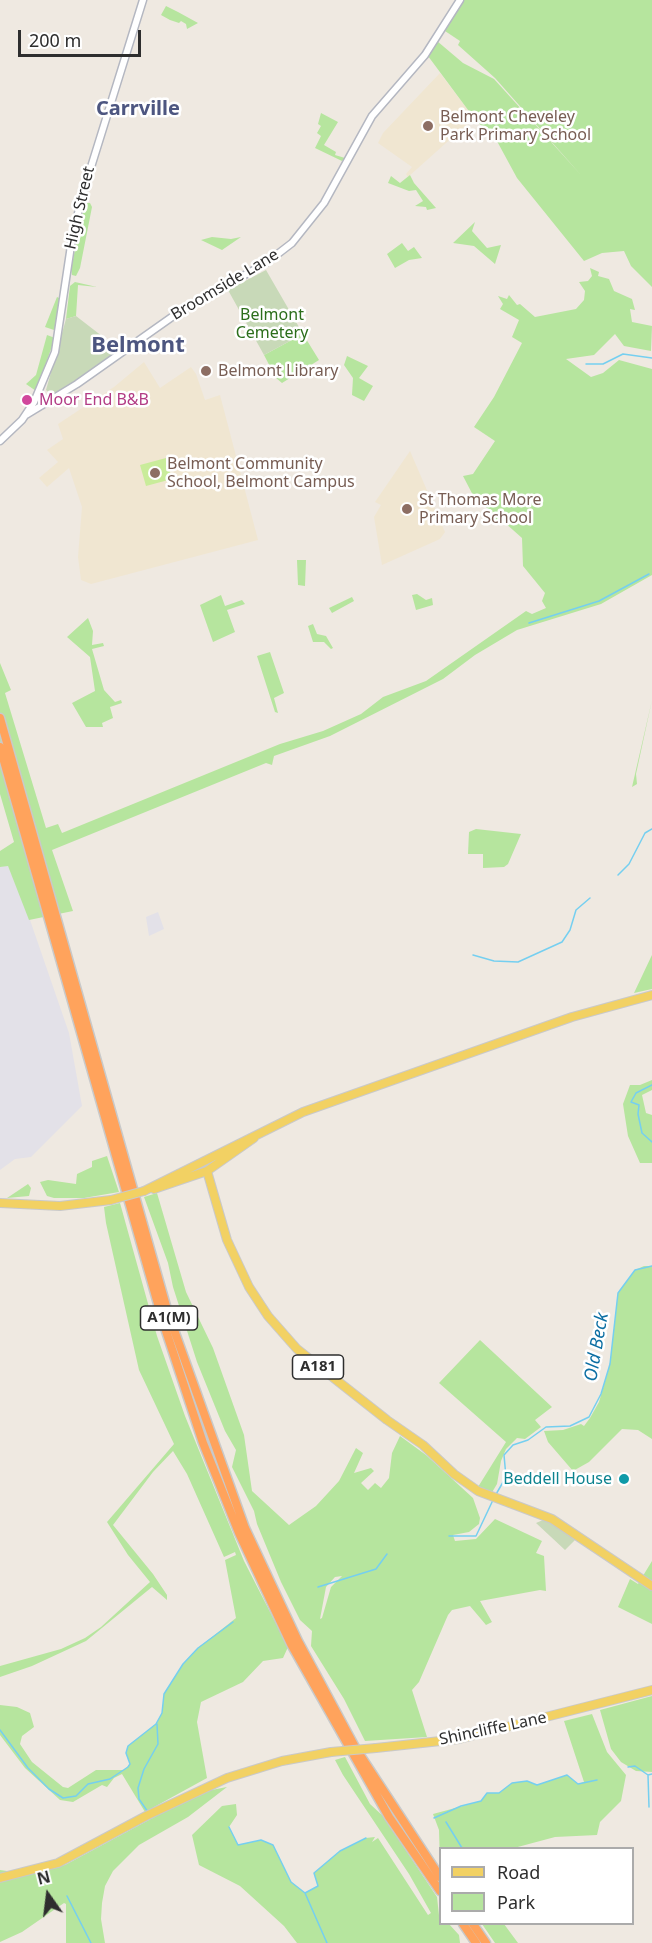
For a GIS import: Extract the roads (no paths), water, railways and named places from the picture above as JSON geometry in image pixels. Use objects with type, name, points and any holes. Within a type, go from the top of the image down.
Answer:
[{"type":"highway","name":"A1(M)","points":[[0,718],[168,1313],[245,1528],[298,1641],[356,1749],[439,1874]]},
{"type":"highway","name":"A1(M)","points":[[0,747],[157,1302],[203,1443],[239,1533],[291,1644],[366,1779],[439,1889]]},
{"type":"highway","points":[[464,1925],[476,1943]]},
{"type":"highway","points":[[474,1925],[486,1943]]},
{"type":"main road","points":[[0,1203],[60,1206],[111,1200],[158,1189],[202,1169],[265,1130],[313,1108],[572,1017],[652,995]]},
{"type":"main road","points":[[144,1191],[202,1169]]},
{"type":"main road","name":"A181","points":[[202,1169],[212,1188],[227,1240],[244,1277],[262,1307],[283,1334],[311,1362],[423,1445],[461,1479],[498,1501],[552,1519],[652,1586]]},
{"type":"main road","name":"Shincliffe Lane","points":[[0,1878],[58,1863],[146,1816],[227,1778],[282,1761],[331,1752],[459,1738],[652,1690]]},
{"type":"street","name":"High Street","points":[[26,416],[40,392],[54,352],[72,238],[82,196],[143,0]]},
{"type":"street","name":"Broomside Lane","points":[[26,416],[78,384],[179,312],[245,276],[282,252],[321,208],[372,116],[425,55],[460,0]]},
{"type":"street","points":[[0,441],[26,416]]},
{"type":"waterway","points":[[586,364],[603,364],[623,354],[652,358]]},
{"type":"waterway","points":[[529,623],[599,601],[649,574]]},
{"type":"waterway","points":[[618,875],[629,864],[645,833],[652,829]]},
{"type":"waterway","points":[[473,955],[494,961],[518,962],[562,942],[570,930],[576,910],[590,898]]},
{"type":"waterway","name":"Old Beck","points":[[652,1085],[636,1093],[631,1102],[639,1105],[638,1114],[642,1133],[652,1142]]},
{"type":"waterway","name":"Old Beck","points":[[495,1496],[506,1477],[504,1455],[513,1445],[528,1440],[546,1427],[570,1426],[589,1417],[601,1394],[610,1364],[618,1293],[635,1270],[652,1266]]},
{"type":"waterway","name":"Old Beck","points":[[449,1536],[476,1536],[493,1500]]},
{"type":"waterway","name":"Old Beck","points":[[318,1587],[376,1569],[387,1554]]},
{"type":"waterway","name":"Old Beck","points":[[0,1730],[28,1768],[49,1789],[63,1798],[76,1796],[88,1784],[110,1779],[128,1767],[130,1764],[126,1753],[128,1746],[156,1724],[162,1713],[164,1694],[183,1664],[198,1648],[233,1622]]},
{"type":"waterway","points":[[148,1812],[139,1799],[138,1788],[144,1769],[158,1744],[157,1724]]},
{"type":"waterway","points":[[628,1767],[635,1766],[648,1775],[652,1774]]},
{"type":"waterway","points":[[434,1818],[461,1806],[481,1801],[487,1793],[499,1793],[512,1783],[527,1781],[537,1785],[567,1775],[578,1784],[597,1780]]},
{"type":"waterway","points":[[648,1775],[649,1807]]},
{"type":"waterway","points":[[446,1822],[461,1847]]},
{"type":"waterway","points":[[229,1827],[238,1845],[261,1840],[273,1845],[291,1882],[305,1893],[318,1886],[314,1873],[340,1851],[366,1838]]},
{"type":"waterway","points":[[305,1893],[327,1943]]},
{"type":"waterway","points":[[67,1896],[91,1943]]},
{"type":"place","name":"Belmont Cheveley Park Primary School","points":[[428,126]]},
{"type":"place","name":"Belmont Library","points":[[206,371]]},
{"type":"place","name":"Moor End B&B","points":[[27,400]]},
{"type":"place","name":"Belmont Community School, Belmont Campus","points":[[155,473]]},
{"type":"place","name":"St Thomas More Primary School","points":[[407,509]]},
{"type":"place","name":"Beddell House","points":[[624,1479]]},
{"type":"district","name":"Carrville","points":[[138,109]]},
{"type":"district","name":"Belmont","points":[[138,346]]},
{"type":"park label","name":"Belmont Cemetery","points":[[272,324]]}]
